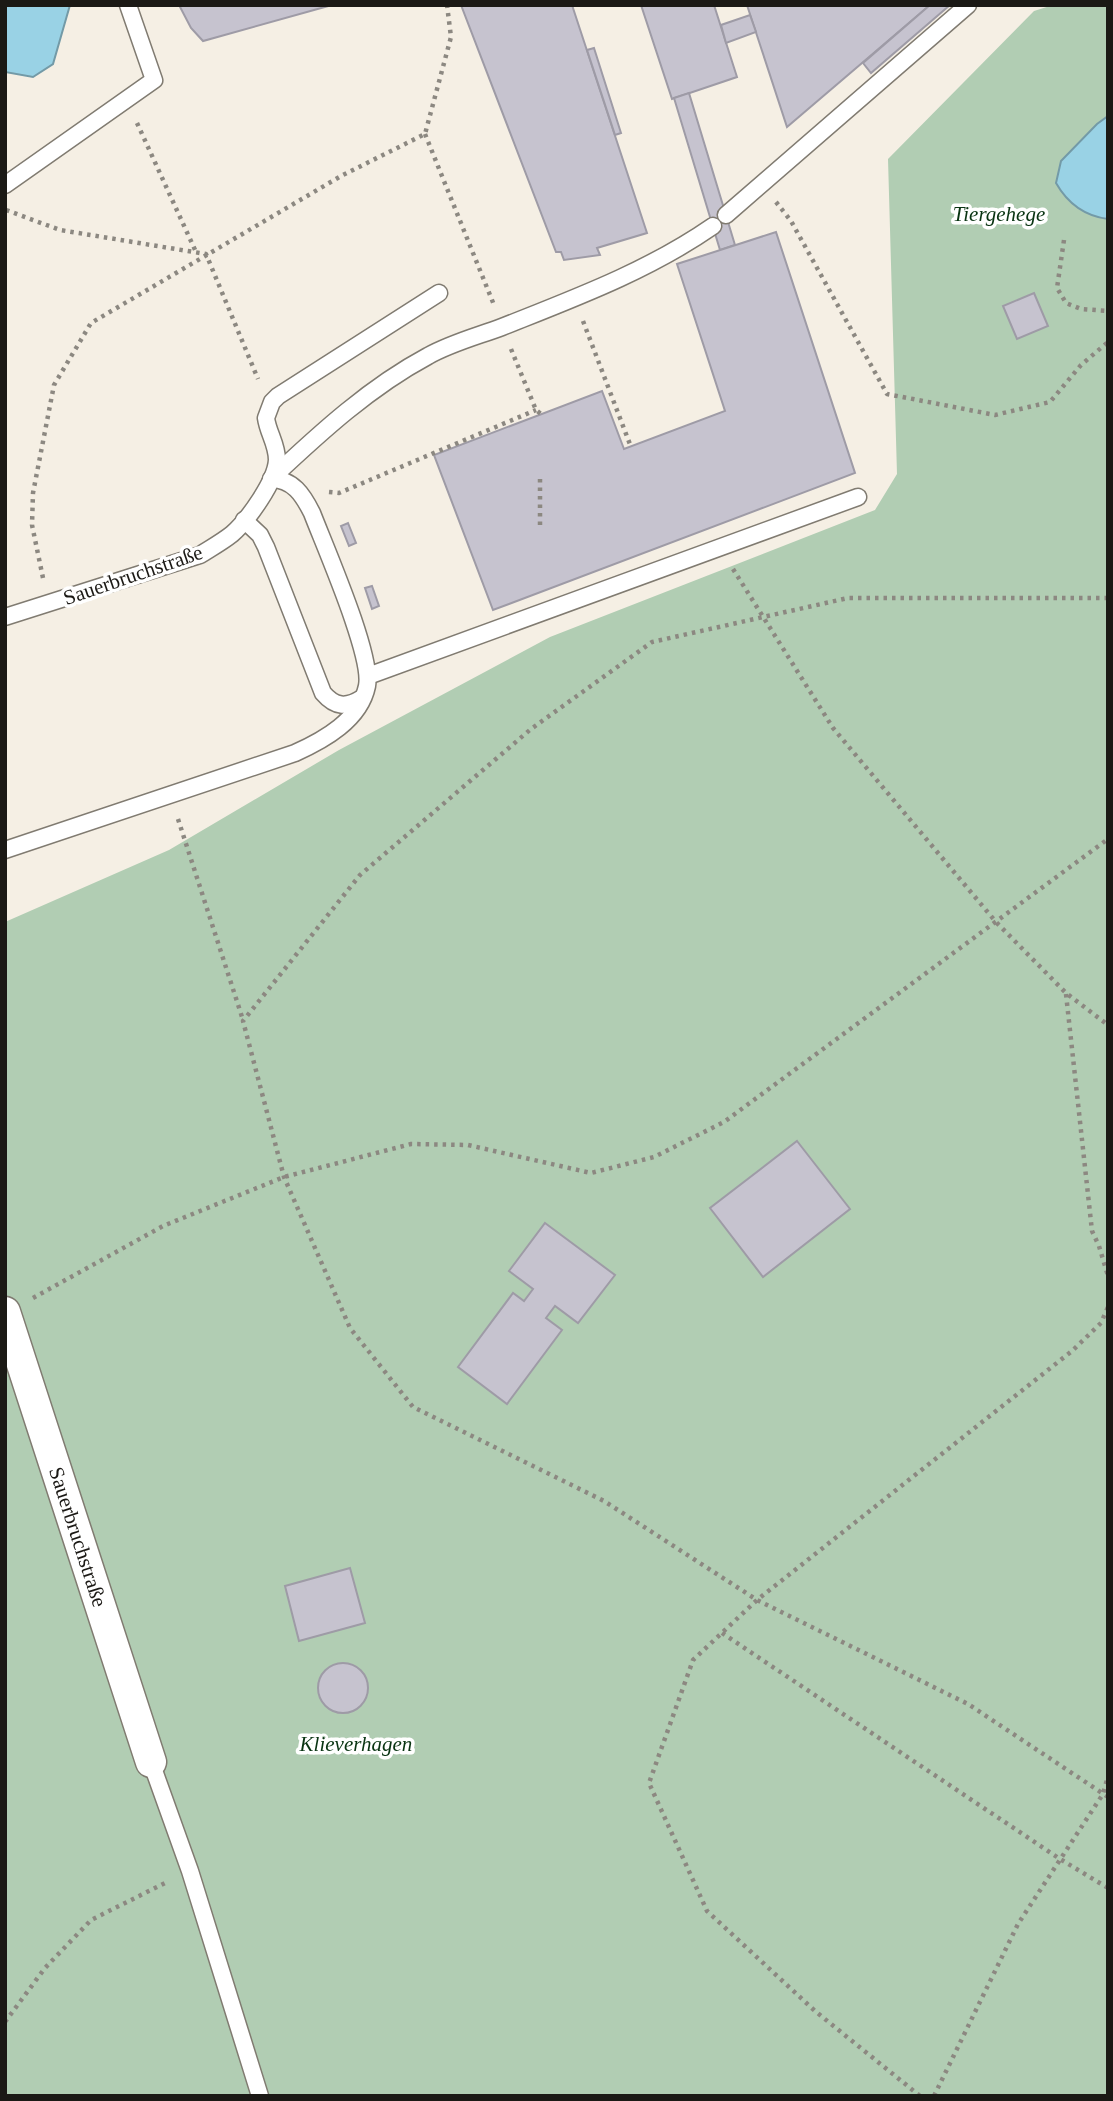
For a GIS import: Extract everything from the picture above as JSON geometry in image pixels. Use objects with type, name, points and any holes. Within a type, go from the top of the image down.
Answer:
[{"type":"street","name":"Sauerbruchstraße","points":[[5,1313],[151,1762]]},
{"type":"lane","points":[[5,185],[153,80],[128,5]]},
{"type":"lane","points":[[726,215],[968,5]]},
{"type":"lane","points":[[271,479],[313,439],[370,392],[429,355],[632,273],[681,248],[713,226]]},
{"type":"lane","points":[[271,479],[277,458],[274,439],[266,418],[278,396],[439,293]]},
{"type":"lane","points":[[5,850],[295,753],[336,731],[350,716],[367,688],[365,656],[312,513],[295,487],[280,479],[271,479]]},
{"type":"lane","name":"Sauerbruchstraße","points":[[5,617],[200,555],[219,544],[244,520],[271,479]]},
{"type":"lane","points":[[368,676],[858,497]]},
{"type":"lane","points":[[244,520],[260,535],[266,547],[323,693],[331,702],[343,705],[351,705],[362,698]]},
{"type":"lane","points":[[151,1762],[190,1871],[260,2096]]},
{"type":"path","points":[[295,487],[339,493],[539,412],[425,134],[451,37],[447,5]]},
{"type":"path","points":[[138,91],[137,124],[196,252]]},
{"type":"path","points":[[50,603],[32,525],[33,493],[54,385],[91,323],[341,176],[425,134]]},
{"type":"path","points":[[762,184],[791,222],[887,394],[995,415],[1050,401],[1081,365],[1108,342]]},
{"type":"path","points":[[5,210],[60,230],[206,254]]},
{"type":"path","points":[[1064,240],[1056,288],[1066,303],[1081,309],[1108,311]]},
{"type":"path","points":[[206,254],[270,407]]},
{"type":"path","points":[[574,297],[631,447]]},
{"type":"path","points":[[540,476],[540,525]]},
{"type":"path","points":[[720,547],[833,728],[996,922],[1066,993],[1108,1025]]},
{"type":"path","points":[[243,1021],[360,876],[531,729],[652,642],[848,598],[1108,598]]},
{"type":"path","points":[[170,794],[243,1021],[284,1177],[349,1328],[413,1407],[604,1501],[757,1600],[968,1704],[1105,1796]]},
{"type":"path","points":[[5,1313],[163,1226],[284,1177],[411,1144],[467,1145],[591,1173],[654,1157],[724,1122],[1107,840]]},
{"type":"path","points":[[1066,993],[1091,1231],[1099,1246],[1108,1276]]},
{"type":"path","points":[[920,2096],[815,2011],[707,1911],[649,1783],[693,1660],[757,1600],[1072,1351],[1101,1323],[1108,1307]]},
{"type":"path","points":[[722,1633],[1060,1859],[1108,1888]]},
{"type":"path","points":[[934,2096],[1018,1924],[1105,1796],[1108,1776]]},
{"type":"path","points":[[5,2022],[45,1968],[90,1920],[190,1871]]},
{"type":"green space","points":[[1053,5],[1108,5],[1108,2096],[5,2096],[5,922],[169,850],[339,750],[550,637],[875,510],[897,474],[888,159],[1034,11]]},
{"type":"water","points":[[5,5],[70,5],[53,64],[33,77],[5,72]]},
{"type":"water","points":[[1108,116],[1108,219],[1078,208],[1056,183],[1061,161]]},
{"type":"building","points":[[179,5],[332,5],[203,41],[191,28]]},
{"type":"building","points":[[461,5],[572,5],[647,233],[597,248],[600,255],[564,260],[561,252],[556,252]]},
{"type":"building","points":[[641,5],[714,5],[737,77],[672,99]]},
{"type":"building","points":[[747,5],[930,5],[787,127]]},
{"type":"building","points":[[930,5],[950,5],[871,73],[863,63]]},
{"type":"building","points":[[750,15],[756,32],[726,43],[721,25]]},
{"type":"building","points":[[594,48],[621,133],[615,135],[587,50]]},
{"type":"building","points":[[689,93],[735,245],[720,250],[674,98]]},
{"type":"building","points":[[776,232],[855,473],[493,610],[434,455],[602,391],[624,449],[725,411],[677,264]]},
{"type":"building","points":[[1034,293],[1048,326],[1017,339],[1003,306]]},
{"type":"building","points":[[348,523],[356,543],[349,546],[341,526]]},
{"type":"building","points":[[372,586],[379,606],[372,609],[365,588]]},
{"type":"building","points":[[797,1141],[850,1209],[763,1277],[710,1208]]},
{"type":"building","points":[[545,1223],[615,1275],[578,1323],[555,1306],[546,1318],[562,1330],[507,1404],[458,1367],[513,1293],[524,1301],[533,1289],[509,1271]]},
{"type":"building","points":[[350,1568],[365,1623],[299,1641],[285,1586]]},
{"type":"building","points":[[343,1663],[361,1670],[368,1688],[361,1706],[343,1713],[325,1706],[318,1688],[325,1670]]},
{"type":"park label","name":"Tiergehege","points":[[999,214]]},
{"type":"park label","name":"Klieverhagen","points":[[356,1744]]}]
